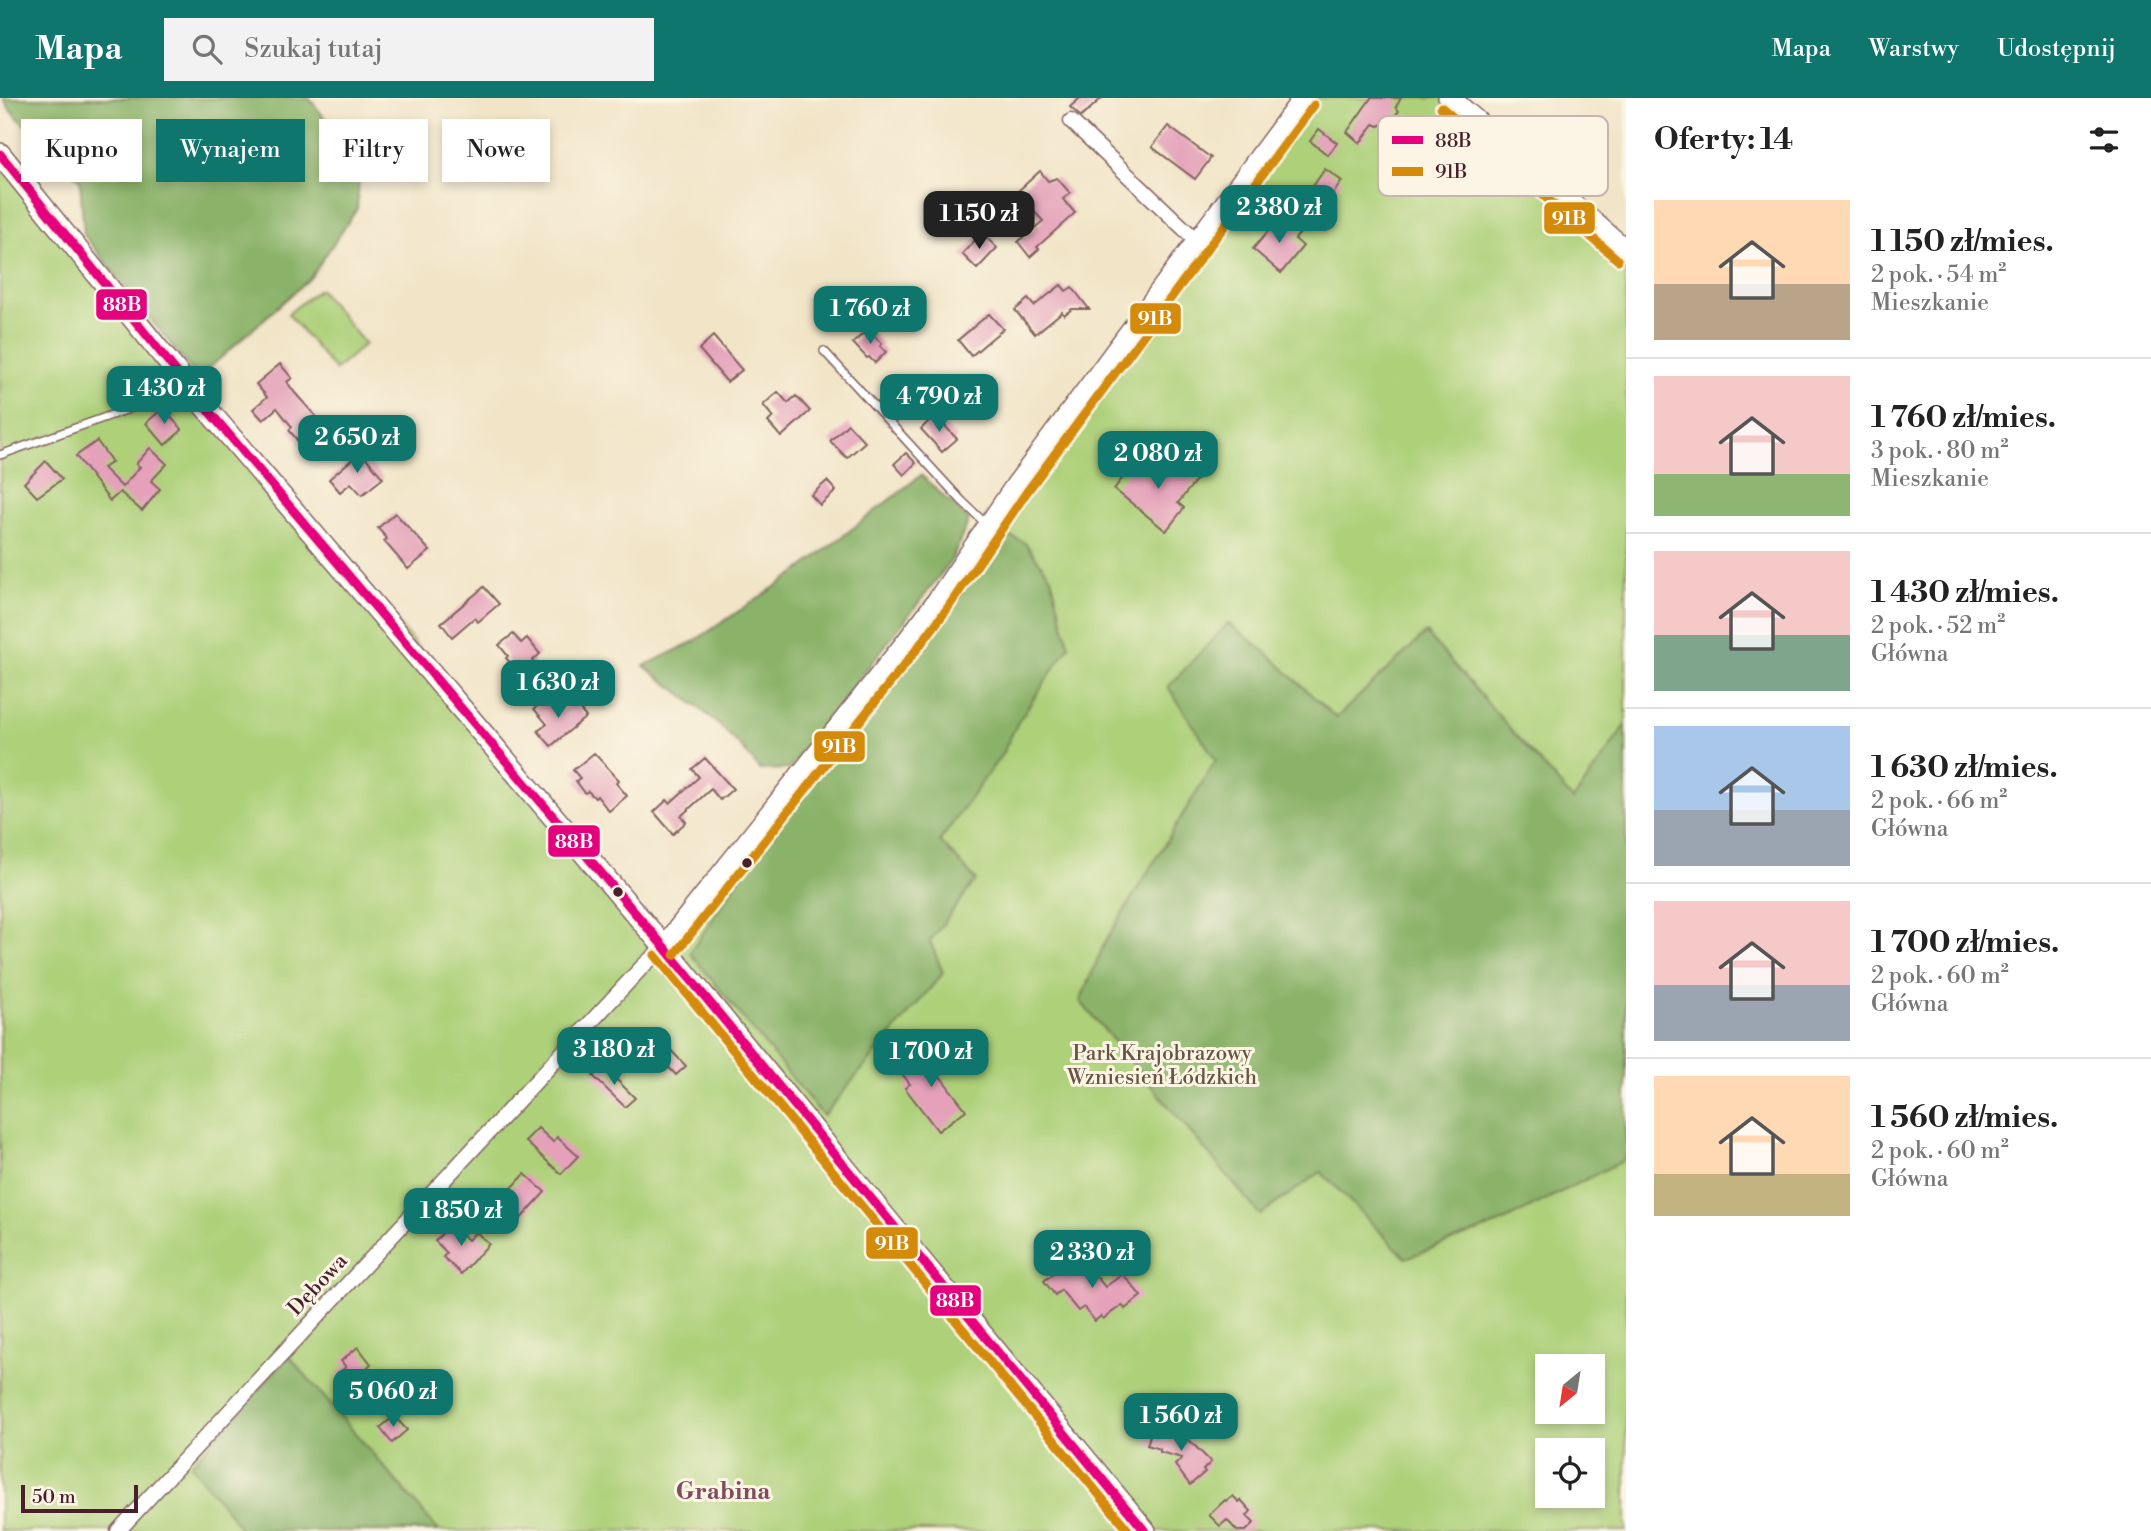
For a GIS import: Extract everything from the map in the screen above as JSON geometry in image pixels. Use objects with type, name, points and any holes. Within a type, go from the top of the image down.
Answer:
[{"type":"street","points":[[664,947],[937,602],[1024,474],[1304,98]]},
{"type":"street","points":[[1449,98],[1470,116]]},
{"type":"street","points":[[1071,121],[1198,242]]},
{"type":"street","points":[[0,154],[186,383],[664,947],[1145,1531]]},
{"type":"street","points":[[1562,196],[1626,251]]},
{"type":"street","name":"Dębowa","points":[[118,1531],[643,966],[664,947]]},
{"type":"lane","points":[[824,351],[988,526]]},
{"type":"lane","points":[[0,455],[159,398],[186,383]]},
{"type":"green space","points":[[3,98],[309,98],[325,119],[319,119],[319,182],[359,182],[357,209],[310,278],[198,378],[84,235],[80,182],[142,182],[142,119],[21,121]]},
{"type":"green space","name":"Park Krajobrazowy Wzniesień Łódzkich","points":[[1306,98],[1468,98],[1488,116],[1378,116],[1378,196],[1576,196],[1626,242],[1626,1531],[0,1531],[0,145],[21,170],[21,182],[31,182],[668,948]]},
{"type":"green space","points":[[319,289],[365,344],[335,370],[288,314]]},
{"type":"green space","points":[[921,475],[969,520],[951,561],[789,769],[760,770],[721,727],[644,666],[693,642],[797,572]]},
{"type":"green space","points":[[1000,531],[1025,543],[1051,577],[1069,646],[1018,722],[1002,754],[940,841],[976,880],[930,941],[943,973],[823,1116],[690,953],[747,867],[956,602]]},
{"type":"green space","points":[[1228,623],[1268,654],[1336,718],[1426,633],[1573,800],[1626,725],[1626,1156],[1622,1161],[1500,1223],[1406,1258],[1321,1172],[1260,1215],[1080,1001],[1105,942],[1216,760],[1168,687]]},
{"type":"green space","points":[[289,1356],[439,1531],[237,1531],[239,1526],[191,1465]]},
{"type":"building","points":[[1080,98],[1102,98],[1081,117],[1070,107]]},
{"type":"building","points":[[1371,98],[1401,98],[1396,107],[1399,111],[1395,116],[1378,116],[1378,126],[1374,124],[1360,143],[1347,132]]},
{"type":"building","points":[[1168,126],[1211,158],[1195,179],[1152,147]]},
{"type":"building","points":[[1319,129],[1337,143],[1328,155],[1310,141]]},
{"type":"building","points":[[1325,169],[1342,181],[1319,214],[1302,202]]},
{"type":"building","points":[[1040,171],[1048,181],[1057,178],[1070,193],[1063,199],[1075,213],[1037,247],[1039,249],[1030,257],[1018,242],[1043,221],[1017,192]]},
{"type":"building","points":[[1280,217],[1300,233],[1295,239],[1303,246],[1281,273],[1253,249]]},
{"type":"building","points":[[982,233],[997,248],[977,269],[962,254]]},
{"type":"building","points":[[1061,285],[1066,291],[1072,287],[1089,309],[1072,309],[1064,315],[1062,312],[1035,334],[1015,310],[1028,299],[1034,306]]},
{"type":"building","points":[[989,314],[1003,329],[971,356],[958,340]]},
{"type":"building","points":[[868,329],[886,352],[875,363],[853,343]]},
{"type":"building","points":[[713,336],[742,370],[727,382],[699,349]]},
{"type":"building","points":[[280,364],[292,378],[287,382],[295,393],[330,432],[306,451],[289,430],[292,427],[277,408],[263,420],[253,409],[267,397],[256,384]]},
{"type":"building","points":[[778,392],[788,403],[796,396],[810,411],[781,437],[768,422],[773,417],[763,405]]},
{"type":"building","points":[[163,408],[182,430],[165,445],[146,423]]},
{"type":"building","points":[[935,415],[957,439],[942,452],[921,429]]},
{"type":"building","points":[[848,424],[865,442],[847,458],[830,441]]},
{"type":"building","points":[[97,441],[112,462],[103,468],[122,487],[140,467],[136,464],[150,448],[167,464],[151,481],[160,489],[142,511],[120,492],[110,501],[76,456]]},
{"type":"building","points":[[361,452],[383,478],[362,495],[351,483],[340,492],[329,479]]},
{"type":"building","points":[[906,453],[916,463],[904,475],[894,464]]},
{"type":"building","points":[[1167,454],[1197,479],[1178,503],[1184,508],[1166,531],[1114,489],[1133,465],[1148,478]]},
{"type":"building","points":[[46,461],[62,479],[37,497],[24,483]]},
{"type":"building","points":[[827,481],[836,491],[820,505],[811,495]]},
{"type":"building","points":[[395,513],[430,551],[408,569],[384,541],[387,539],[378,528]]},
{"type":"building","points":[[484,587],[499,604],[478,622],[474,618],[452,637],[441,623]]},
{"type":"building","points":[[513,634],[521,643],[527,638],[540,654],[532,661],[536,666],[522,677],[499,645]]},
{"type":"building","points":[[550,696],[562,711],[573,702],[586,717],[551,746],[538,731],[547,724],[534,709]]},
{"type":"building","points":[[594,753],[619,780],[616,783],[627,796],[609,811],[597,796],[595,798],[588,791],[585,793],[576,781],[580,778],[573,770]]},
{"type":"building","points":[[705,758],[733,789],[720,800],[711,789],[681,816],[686,822],[673,834],[654,812],[667,800],[670,803],[699,777],[692,769]]},
{"type":"building","points":[[660,1039],[686,1066],[676,1075],[662,1060],[657,1065],[646,1052]]},
{"type":"building","points":[[917,1050],[925,1061],[938,1050],[947,1063],[936,1071],[966,1110],[938,1131],[905,1088],[910,1084],[896,1066]]},
{"type":"building","points":[[603,1066],[635,1098],[625,1107],[593,1076]]},
{"type":"building","points":[[538,1128],[553,1142],[557,1137],[578,1156],[561,1174],[525,1141]]},
{"type":"building","points":[[525,1174],[545,1192],[516,1224],[496,1205]]},
{"type":"building","points":[[451,1224],[468,1240],[476,1232],[489,1244],[461,1274],[443,1257],[447,1253],[435,1241]]},
{"type":"building","points":[[1073,1258],[1082,1270],[1088,1266],[1105,1287],[1123,1274],[1141,1296],[1125,1309],[1122,1305],[1103,1319],[1101,1316],[1095,1321],[1084,1307],[1078,1311],[1061,1290],[1055,1295],[1044,1281]]},
{"type":"building","points":[[358,1347],[371,1364],[356,1378],[359,1381],[350,1389],[337,1374],[346,1367],[341,1361]]},
{"type":"building","points":[[394,1416],[407,1430],[392,1443],[380,1428]]},
{"type":"building","points":[[1152,1429],[1184,1435],[1211,1462],[1203,1470],[1205,1472],[1190,1485],[1175,1465],[1182,1458],[1147,1445]]},
{"type":"building","points":[[1233,1496],[1251,1511],[1247,1516],[1254,1523],[1246,1531],[1237,1531],[1227,1520],[1220,1526],[1209,1515]]},
{"type":"transit line","name":"91B","points":[[674,955],[917,649],[1026,493],[1314,105]]},
{"type":"transit line","name":"91B","points":[[1441,107],[1451,116]]},
{"type":"transit line","name":"88B","points":[[0,154],[196,396],[664,947],[1145,1531]]},
{"type":"transit line","name":"91B","points":[[1544,196],[1618,260]]},
{"type":"transit line","name":"91B","points":[[655,955],[1129,1531]]},
{"type":"district","name":"Grabina","points":[[723,1492]]}]
